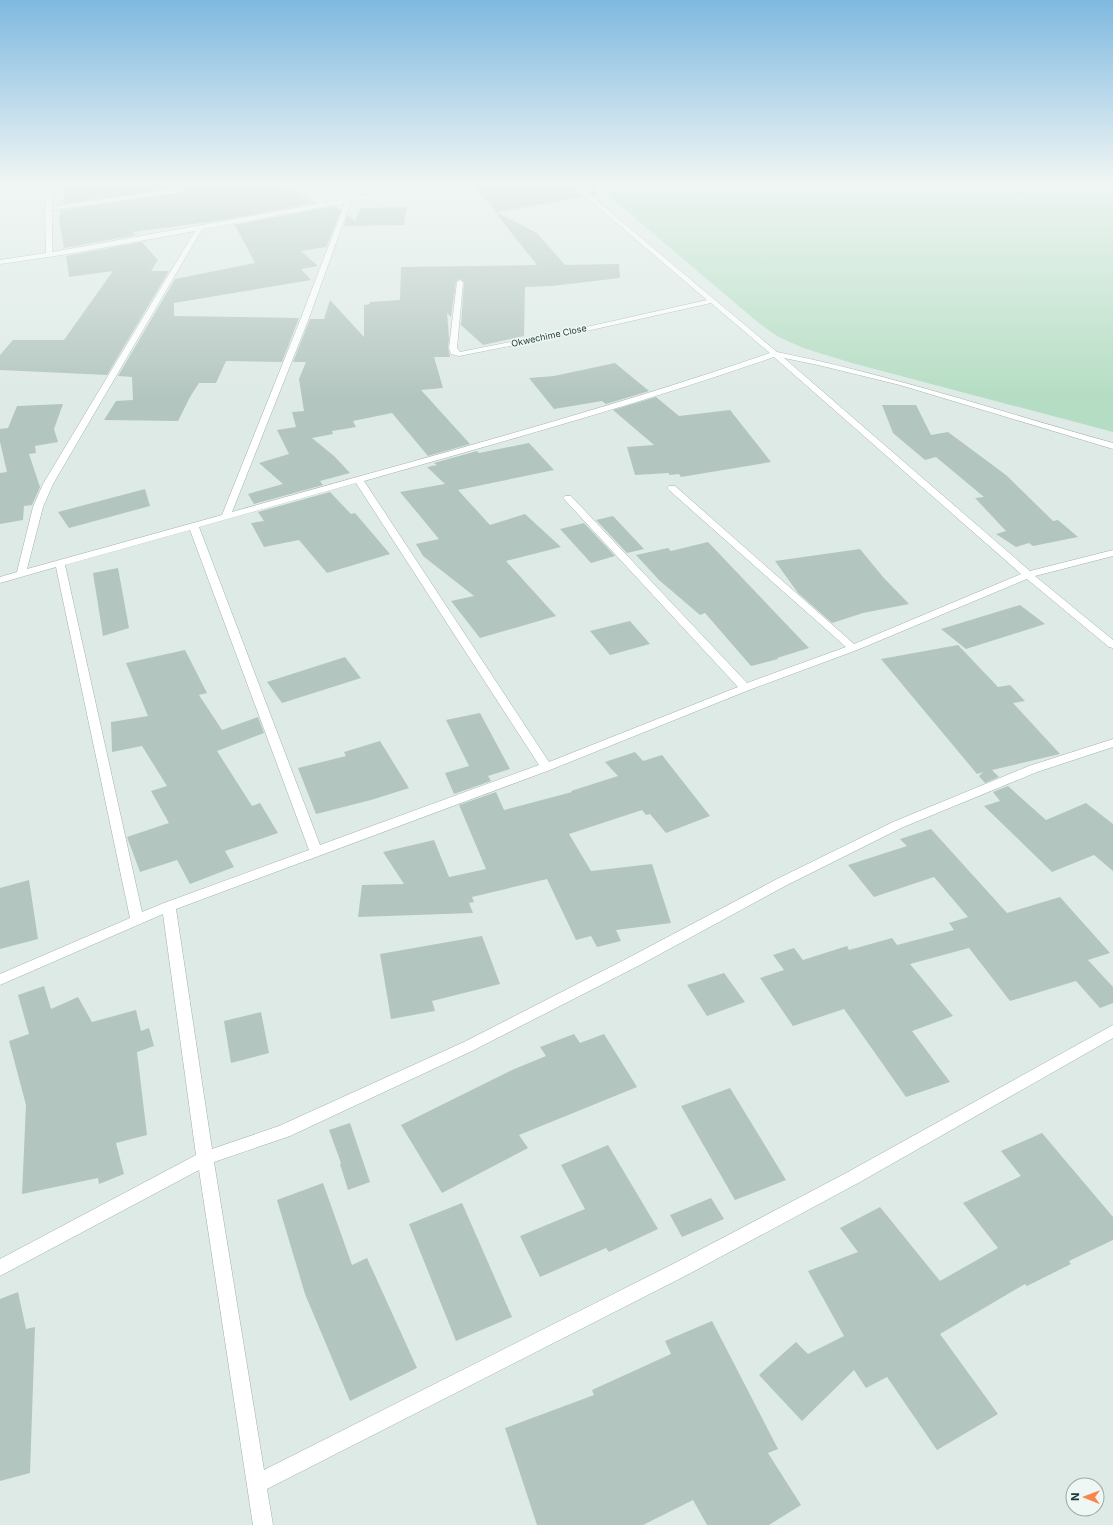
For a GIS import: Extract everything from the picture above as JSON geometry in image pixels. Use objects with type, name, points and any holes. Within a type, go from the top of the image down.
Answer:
[{"type":"street","points":[[0,262],[40,256]]},
{"type":"street","points":[[21,575],[38,507],[48,484],[183,256]]},
{"type":"street","points":[[226,516],[305,318],[328,256]]},
{"type":"street","points":[[660,256],[775,354],[1028,575],[1113,645]]},
{"type":"street","name":"Okwechime Close","points":[[460,282],[453,348],[454,352],[459,354],[591,328],[712,301]]},
{"type":"street","points":[[0,580],[685,385],[775,354],[816,362],[953,398],[1113,446]]},
{"type":"street","points":[[358,479],[546,767]]},
{"type":"street","points":[[672,488],[853,648]]},
{"type":"street","points":[[568,498],[746,688]]},
{"type":"street","points":[[193,525],[316,851]]},
{"type":"street","points":[[0,980],[169,906],[546,767],[746,688],[853,648],[1028,575],[1113,553]]},
{"type":"street","points":[[60,563],[137,920]]},
{"type":"street","points":[[0,1268],[205,1158],[284,1131],[469,1046],[633,962],[782,882],[896,825],[1033,769],[1113,742]]},
{"type":"street","points":[[169,906],[205,1158],[263,1525]]},
{"type":"street","points":[[256,1484],[679,1270],[833,1188],[1113,1031]]},
{"type":"green space","points":[[680,256],[1113,256],[1113,432],[852,363],[803,348],[777,336],[760,324]]},
{"type":"building","points":[[66,256],[155,256],[158,260],[151,271],[169,271],[107,375],[0,370],[0,355],[13,340],[64,340],[113,271],[69,277]]},
{"type":"building","points":[[251,256],[307,256],[318,266],[301,269],[311,280],[174,303],[174,316],[299,318],[282,362],[226,361],[216,383],[199,383],[178,421],[104,420],[116,401],[133,400],[132,377],[118,376],[175,279],[255,263]]},
{"type":"building","points":[[530,256],[557,256],[565,265],[619,264],[620,278],[552,286],[525,287],[524,336],[483,345],[461,325],[464,282],[459,279],[456,282],[451,317],[447,313],[449,338],[448,348],[450,357],[434,357],[443,388],[421,390],[470,444],[428,456],[392,413],[353,421],[356,427],[332,431],[333,434],[312,438],[334,456],[350,473],[320,481],[323,485],[254,504],[248,494],[283,484],[259,463],[289,454],[277,430],[296,427],[292,412],[304,411],[299,379],[306,362],[293,362],[310,319],[324,319],[330,300],[364,337],[364,305],[370,304],[370,302],[400,300],[401,267],[537,265]]},
{"type":"building","points":[[615,363],[649,391],[606,404],[602,401],[554,409],[529,378],[554,376]]},
{"type":"building","points":[[656,397],[679,416],[730,410],[771,462],[681,477],[679,474],[669,475],[669,473],[635,475],[627,447],[654,445],[613,410]]},
{"type":"building","points":[[63,404],[54,429],[58,442],[35,446],[36,453],[29,454],[40,487],[32,505],[24,506],[23,520],[0,524],[0,473],[7,472],[0,442],[0,429],[8,428],[17,406]]},
{"type":"building","points":[[882,405],[916,405],[931,435],[948,432],[1006,475],[1053,521],[1058,520],[1078,537],[1033,546],[1029,543],[1016,547],[996,534],[1006,531],[975,498],[984,497],[936,457],[925,460],[893,433]]},
{"type":"building","points":[[529,443],[554,470],[458,490],[490,525],[525,514],[561,547],[506,561],[556,616],[480,638],[451,601],[474,596],[423,556],[416,544],[439,539],[400,492],[445,484],[427,467],[437,465],[434,463],[477,451],[479,453]]},
{"type":"building","points":[[145,489],[150,506],[69,528],[58,512]]},
{"type":"building","points":[[330,492],[351,514],[355,513],[390,554],[327,573],[299,540],[264,547],[251,523],[264,521],[258,512]]},
{"type":"building","points":[[613,516],[644,549],[627,553],[596,520]]},
{"type":"building","points":[[584,523],[615,556],[591,563],[560,529]]},
{"type":"building","points":[[708,542],[809,648],[777,658],[778,659],[751,666],[705,613],[700,615],[659,580],[636,555],[668,548],[671,551]]},
{"type":"building","points":[[860,549],[883,577],[909,604],[863,613],[832,623],[798,593],[775,561]]},
{"type":"building","points":[[118,568],[129,628],[103,636],[93,573]]},
{"type":"building","points":[[1020,605],[1045,624],[966,649],[941,629]]},
{"type":"building","points":[[630,621],[650,644],[610,655],[590,631]]},
{"type":"building","points":[[958,645],[998,687],[1010,685],[1025,701],[1013,703],[1060,754],[992,770],[999,777],[985,783],[979,776],[983,772],[977,774],[881,659]]},
{"type":"building","points":[[185,650],[207,693],[199,695],[222,730],[258,717],[264,733],[217,751],[252,806],[260,803],[278,833],[225,851],[234,867],[190,884],[177,860],[140,872],[127,837],[169,823],[151,791],[167,786],[142,746],[112,752],[111,722],[148,716],[126,663]]},
{"type":"building","points":[[345,657],[361,678],[282,703],[267,682]]},
{"type":"building","points":[[480,713],[510,769],[488,776],[491,781],[454,794],[445,773],[469,766],[446,720]]},
{"type":"building","points":[[380,741],[409,788],[371,800],[316,814],[298,768],[346,756],[344,752]]},
{"type":"building","points":[[635,752],[643,761],[662,755],[710,816],[666,833],[650,814],[646,815],[642,810],[569,834],[591,871],[652,864],[671,923],[616,930],[621,941],[597,947],[591,936],[576,940],[547,879],[472,897],[474,902],[469,903],[473,913],[358,917],[362,885],[404,884],[383,852],[434,840],[449,877],[486,869],[459,805],[496,792],[504,810],[572,792],[571,791],[618,776],[605,762]]},
{"type":"building","points":[[1008,786],[1046,820],[1086,803],[1113,824],[1113,871],[1094,855],[1052,872],[984,806],[1000,801],[993,792]]},
{"type":"building","points":[[931,829],[1007,913],[1060,897],[1110,953],[1088,960],[1113,987],[1113,1003],[1100,1008],[1076,981],[1010,1001],[969,948],[910,964],[953,1016],[912,1031],[950,1082],[906,1097],[844,1009],[793,1026],[760,978],[784,970],[773,955],[794,948],[803,960],[847,946],[849,950],[892,938],[897,945],[954,930],[949,923],[968,917],[934,877],[874,897],[848,865],[907,846],[900,839]]},
{"type":"building","points":[[29,880],[38,939],[0,949],[0,888]]},
{"type":"building","points":[[482,936],[500,984],[432,1001],[435,1011],[391,1019],[380,954]]},
{"type":"building","points":[[724,973],[745,1002],[707,1016],[687,985]]},
{"type":"building","points":[[44,986],[51,1009],[78,997],[92,1022],[136,1010],[141,1031],[149,1028],[154,1046],[137,1052],[147,1135],[116,1143],[124,1174],[99,1184],[98,1178],[22,1194],[26,1105],[9,1041],[29,1034],[18,995]]},
{"type":"building","points":[[261,1012],[269,1053],[231,1063],[224,1021]]},
{"type":"building","points":[[574,1034],[580,1043],[604,1034],[637,1087],[519,1135],[528,1148],[442,1193],[401,1125],[512,1070],[546,1056],[540,1047]]},
{"type":"building","points":[[730,1088],[786,1180],[735,1200],[681,1106]]},
{"type":"building","points":[[350,1123],[370,1182],[348,1190],[340,1164],[341,1163],[329,1130]]},
{"type":"building","points":[[1042,1133],[1113,1217],[1113,1240],[1069,1261],[1071,1264],[1027,1286],[1025,1284],[940,1334],[998,1414],[937,1450],[887,1377],[866,1388],[854,1370],[802,1421],[759,1375],[796,1342],[808,1354],[844,1336],[808,1271],[858,1252],[840,1228],[880,1207],[940,1281],[998,1248],[963,1203],[1021,1176],[1001,1151]]},
{"type":"building","points":[[608,1145],[658,1229],[609,1252],[606,1248],[540,1277],[520,1236],[585,1209],[561,1165]]},
{"type":"building","points":[[323,1183],[352,1265],[367,1258],[417,1368],[350,1401],[305,1294],[277,1200]]},
{"type":"building","points":[[711,1198],[724,1219],[682,1237],[670,1215]]},
{"type":"building","points":[[462,1203],[512,1317],[456,1341],[409,1224]]},
{"type":"building","points":[[18,1292],[26,1329],[35,1327],[30,1473],[0,1481],[0,1299]]},
{"type":"building","points":[[712,1321],[778,1449],[768,1453],[801,1505],[769,1525],[707,1525],[693,1500],[643,1525],[537,1525],[505,1428],[594,1395],[592,1390],[671,1354],[665,1341]]}]
